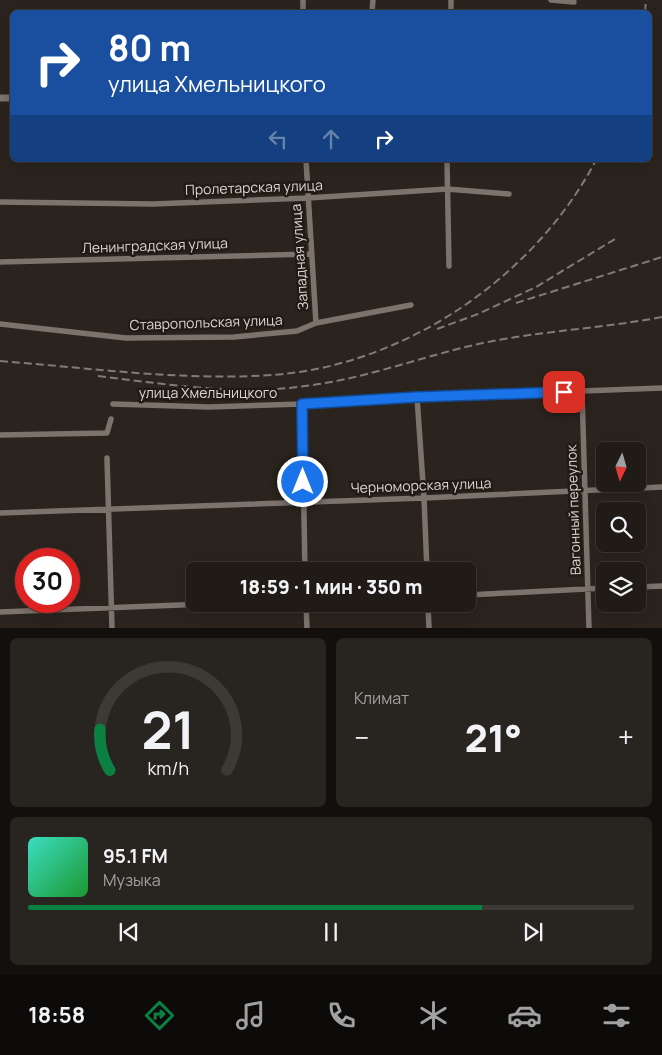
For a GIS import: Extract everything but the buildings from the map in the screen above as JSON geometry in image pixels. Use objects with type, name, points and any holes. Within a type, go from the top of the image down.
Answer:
[{"type":"street","points":[[551,0],[574,2]]},
{"type":"street","name":"Западная улица","points":[[306,162],[316,323]]},
{"type":"street","points":[[447,162],[449,266]]},
{"type":"street","name":"Пролетарская улица","points":[[0,202],[153,204],[308,198],[447,189],[509,194]]},
{"type":"street","name":"Ленинградская улица","points":[[0,262],[312,254]]},
{"type":"street","name":"Ставропольская улица","points":[[0,324],[126,338],[234,337],[296,331],[316,323],[411,305]]},
{"type":"street","name":"улица Хмельницкого","points":[[113,404],[209,407],[662,388]]},
{"type":"street","name":"Вагонный переулок","points":[[582,391],[589,628]]},
{"type":"street","points":[[417,397],[427,562]]},
{"type":"street","points":[[302,404],[305,562]]},
{"type":"street","points":[[0,435],[106,433],[111,420]]},
{"type":"street","points":[[107,458],[112,628]]},
{"type":"street","name":"Черноморская улица","points":[[0,513],[424,498],[662,487]]},
{"type":"street","points":[[646,587],[662,586]]},
{"type":"street","points":[[476,595],[596,588]]},
{"type":"street","points":[[0,612],[186,605]]},
{"type":"street","points":[[307,612],[308,628]]},
{"type":"street","points":[[428,612],[429,628]]},
{"type":"railway","points":[[645,10],[646,0]]},
{"type":"railway","points":[[0,361],[136,373],[238,376],[272,375],[321,368],[370,354],[416,334],[461,308],[501,277],[538,242],[570,202],[595,162]]},
{"type":"railway","points":[[437,329],[478,314],[536,287],[615,239]]},
{"type":"railway","points":[[516,303],[662,257]]},
{"type":"railway","points":[[98,376],[201,388],[279,389],[355,377],[454,350],[504,339],[662,317]]},
{"type":"route","points":[[303,482],[302,404],[417,397],[564,392]]}]
